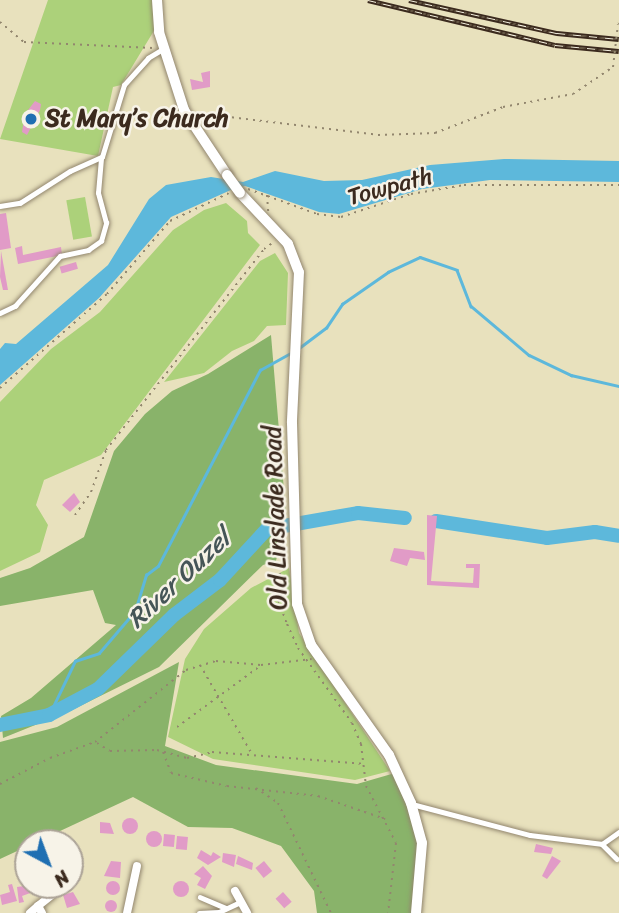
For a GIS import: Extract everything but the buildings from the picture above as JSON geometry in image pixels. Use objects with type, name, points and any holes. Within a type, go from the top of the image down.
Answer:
[{"type":"street","points":[[157,0],[164,48],[185,112]]},
{"type":"street","name":"Old Linslade Road","points":[[185,112],[238,191],[282,237],[299,272],[298,326],[293,373],[296,515],[292,540],[297,604],[302,626],[389,755],[411,803],[422,843],[416,913]]},
{"type":"street","points":[[127,913],[137,866]]},
{"type":"street","points":[[235,891],[238,904],[247,913]]},
{"type":"street","points":[[30,913],[40,910]]},
{"type":"lane","points":[[0,313],[15,306],[60,256],[88,250],[101,241],[106,223],[98,193],[102,157],[124,85],[148,58],[164,48]]},
{"type":"lane","points":[[0,206],[20,203],[70,171],[102,157]]},
{"type":"lane","points":[[411,803],[530,835],[602,845],[617,859]]},
{"type":"lane","points":[[602,845],[619,832]]},
{"type":"lane","points":[[200,897],[227,909]]},
{"type":"lane","points":[[199,913],[227,909],[238,904]]},
{"type":"path","points":[[0,22],[24,43],[164,48]]},
{"type":"path","points":[[185,112],[378,135],[435,133],[503,107],[573,94],[613,67],[619,24]]},
{"type":"path","name":"Towpath","points":[[238,191],[267,194],[317,214],[341,217],[411,194],[464,185],[619,185]]},
{"type":"path","points":[[0,388],[107,295],[170,221],[238,191]]},
{"type":"path","points":[[267,194],[268,220]]},
{"type":"path","points":[[75,515],[92,492],[106,450],[264,249],[282,237]]},
{"type":"path","points":[[292,540],[276,594],[307,660],[352,723],[364,763],[366,786],[388,820],[397,861],[388,913]]},
{"type":"path","points":[[0,784],[50,758],[95,742],[186,670],[200,664],[227,660],[261,666],[307,660]]},
{"type":"path","points":[[200,664],[252,755]]},
{"type":"path","points":[[177,727],[261,666]]},
{"type":"path","points":[[95,742],[110,751],[162,751],[187,758],[212,752],[364,763]]},
{"type":"path","points":[[162,751],[171,774],[318,796],[388,820]]},
{"type":"path","points":[[255,787],[278,803],[331,913]]},
{"type":"green space","points":[[48,0],[152,0],[155,29],[121,85],[113,87],[98,156],[0,139]]},
{"type":"green space","points":[[85,197],[92,236],[73,240],[66,200]]},
{"type":"green space","points":[[226,203],[247,221],[248,233],[260,245],[101,455],[44,480],[36,505],[48,525],[40,552],[0,571],[0,402],[51,349],[100,312],[173,230],[204,210]]},
{"type":"green space","points":[[275,253],[288,273],[286,325],[267,326],[254,341],[232,351],[204,373],[164,382],[260,261]]},
{"type":"green space","points":[[271,335],[286,514],[276,561],[263,565],[159,667],[70,711],[3,738],[1,716],[31,698],[116,625],[105,623],[93,590],[0,606],[0,578],[30,568],[84,537],[114,451],[145,414],[172,391],[208,374]]},
{"type":"green space","points":[[289,568],[299,633],[390,771],[355,780],[213,759],[168,737],[185,659],[204,629],[251,588]]},
{"type":"green space","points":[[179,662],[165,746],[216,765],[357,784],[395,773],[420,843],[414,913],[317,913],[314,891],[281,846],[232,828],[188,827],[133,797],[64,829],[14,829],[14,852],[0,859],[0,742],[57,727]]},
{"type":"water","points":[[504,159],[619,161],[619,182],[490,180],[422,189],[339,214],[319,212],[245,186],[233,189],[171,217],[99,298],[0,385],[0,349],[5,343],[16,344],[108,265],[149,199],[166,185],[211,177],[243,182],[275,171],[324,181],[362,180],[430,165]]},
{"type":"waterway","points":[[299,348],[326,328],[342,304],[388,272],[420,257],[457,270],[471,306],[529,355],[571,375],[619,386]]},
{"type":"waterway","points":[[49,715],[75,661],[99,653],[135,611],[146,575],[158,566],[260,370],[291,353]]},
{"type":"waterway","name":"River Ouzel","points":[[0,725],[49,715],[98,689],[174,615],[220,580],[267,529],[358,513],[405,518]]},
{"type":"waterway","name":"River Ouzel","points":[[436,521],[547,538],[595,532],[619,536]]},
{"type":"railway","points":[[368,0],[555,45],[619,51]]},
{"type":"railway","points":[[409,0],[557,33],[619,39]]},
{"type":"place","name":"St Mary’s Church","points":[[31,119]]}]
